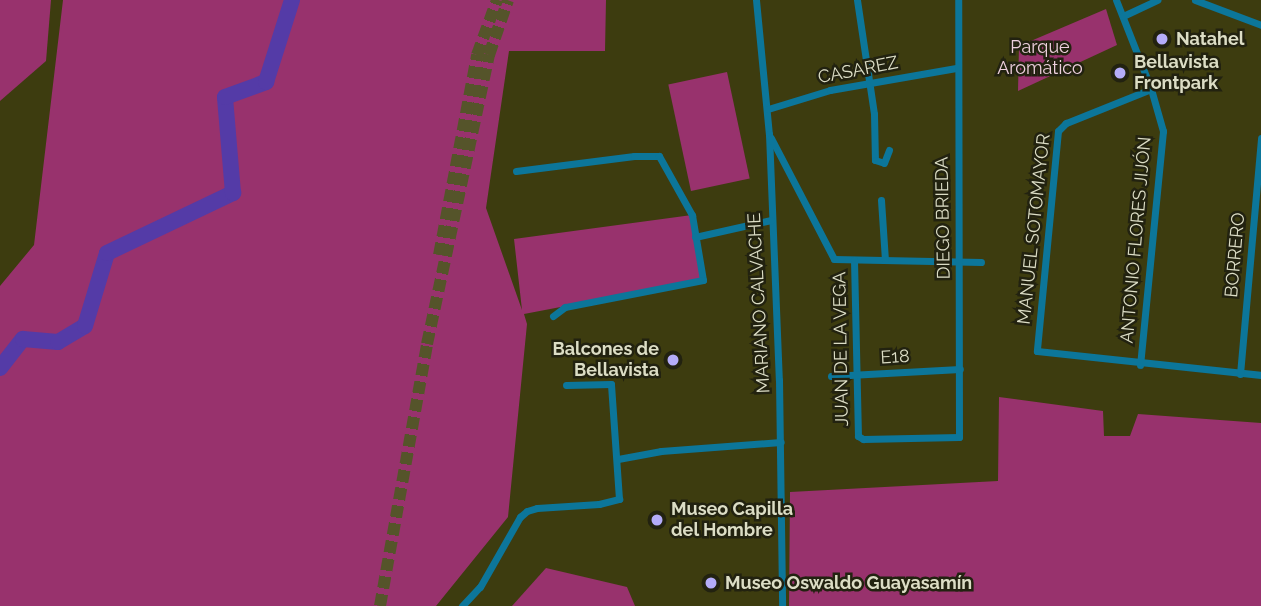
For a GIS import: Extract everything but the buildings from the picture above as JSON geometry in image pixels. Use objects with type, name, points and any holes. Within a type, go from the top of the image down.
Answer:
[{"type":"street","name":"MARIANO CALVACHE","points":[[756,0],[768,109],[780,442],[782,606]]},
{"type":"street","points":[[857,0],[874,114],[875,160],[880,163],[887,161],[889,150]]},
{"type":"street","name":"DIEGO BRIEDA","points":[[860,437],[959,436],[960,261],[956,68],[958,0]]},
{"type":"street","name":"ANTONIO FLORES JIJÓN","points":[[1116,0],[1151,89],[1163,138],[1140,365]]},
{"type":"street","points":[[1123,16],[1157,0]]},
{"type":"street","points":[[1195,0],[1261,25]]},
{"type":"street","name":"CASAREZ","points":[[768,109],[830,90],[956,68]]},
{"type":"street","name":"MANUEL SOTOMAYOR","points":[[1140,365],[1041,354],[1037,349],[1058,131],[1066,123],[1151,89]]},
{"type":"street","points":[[769,134],[833,258],[981,262]]},
{"type":"street","name":"BORRERO","points":[[1240,374],[1261,138]]},
{"type":"street","points":[[516,171],[623,157],[660,156],[692,215],[703,280],[567,306],[553,316]]},
{"type":"street","points":[[881,200],[885,260]]},
{"type":"street","points":[[695,237],[771,220]]},
{"type":"street","name":"JUAN DE LA VEGA","points":[[854,260],[860,437]]},
{"type":"street","points":[[1140,365],[1261,375]]},
{"type":"street","name":"E18","points":[[831,376],[960,369]]},
{"type":"street","points":[[462,606],[480,587],[520,517],[537,508],[613,502],[620,494],[611,384],[566,385]]},
{"type":"street","points":[[618,458],[661,451],[780,442]]},
{"type":"green space","points":[[0,0],[51,0],[46,61],[0,101]]},
{"type":"green space","points":[[63,0],[606,0],[605,51],[509,51],[486,208],[522,310],[514,239],[692,215],[702,280],[524,314],[527,324],[508,517],[436,606],[0,606],[0,286],[34,245]]},
{"type":"green space","name":"Parque Aromático","points":[[1106,9],[1117,45],[1018,91],[1019,46]]},
{"type":"green space","points":[[727,72],[750,179],[691,191],[668,84]]},
{"type":"green space","points":[[999,397],[1103,411],[1104,436],[1130,436],[1138,414],[1261,423],[1261,606],[789,606],[790,492],[998,481]]},
{"type":"green space","points":[[546,568],[627,587],[635,606],[512,606]]},
{"type":"waterway","points":[[0,368],[23,339],[58,342],[85,326],[107,253],[233,193],[225,97],[266,82],[292,0]]},
{"type":"tunnel","points":[[439,255],[477,55],[497,0]]},
{"type":"tunnel","points":[[380,606],[427,344],[489,55],[508,0]]},
{"type":"place","name":"Natahel","points":[[1162,39]]},
{"type":"place","name":"Bellavista Frontpark","points":[[1120,73]]},
{"type":"place","name":"Balcones de Bellavista","points":[[673,360]]},
{"type":"place","name":"Museo Capilla del Hombre","points":[[657,520]]},
{"type":"place","name":"Museo Oswaldo Guayasamín","points":[[711,583]]}]
